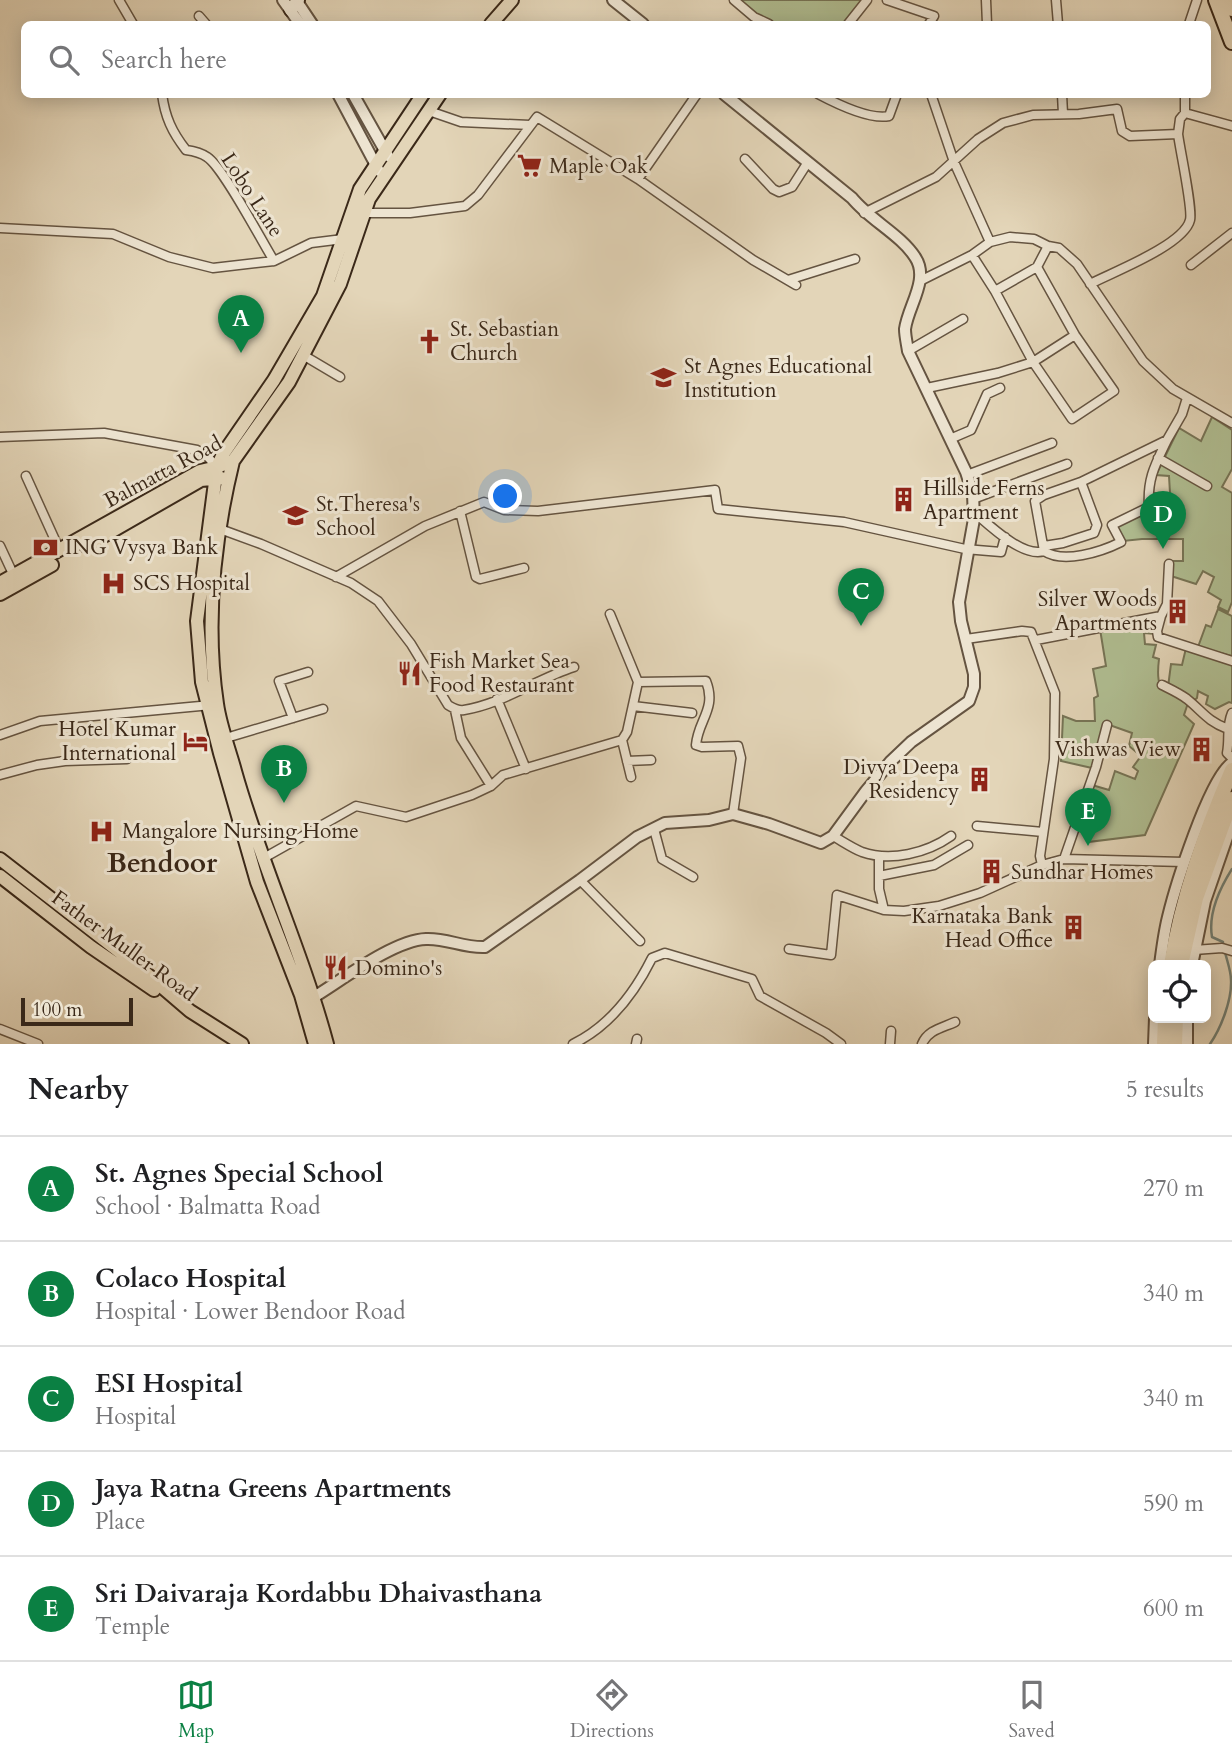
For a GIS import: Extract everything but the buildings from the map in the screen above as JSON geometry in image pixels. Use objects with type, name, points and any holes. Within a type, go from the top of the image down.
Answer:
[{"type":"highway","points":[[1216,0],[1232,42]]},
{"type":"highway","points":[[1228,0],[1232,9]]},
{"type":"highway","points":[[1172,960],[1190,880],[1232,770]]},
{"type":"highway","points":[[1182,960],[1196,898],[1232,799]]},
{"type":"highway","points":[[1164,1044],[1165,1023]]},
{"type":"highway","points":[[1175,1044],[1176,1023]]},
{"type":"main road","points":[[484,21],[501,0]]},
{"type":"main road","points":[[494,21],[512,0]]},
{"type":"main road","points":[[327,1044],[257,861],[212,705],[197,621],[223,454],[274,380],[323,296],[360,189],[420,98]]},
{"type":"main road","name":"Balmatta Road","points":[[0,594],[201,480],[221,475],[289,382],[340,284],[369,199],[437,98]]},
{"type":"main road","name":"Balmatta Road","points":[[0,583],[200,471],[221,475]]},
{"type":"main road","points":[[221,475],[220,529],[211,614],[212,705],[226,738],[257,861]]},
{"type":"main road","points":[[0,859],[134,963],[190,1011],[242,1044]]},
{"type":"main road","name":"Father Muller Road","points":[[0,876],[91,947],[228,1044]]},
{"type":"main road","points":[[309,998],[315,1044]]},
{"type":"street","points":[[119,0],[131,21]]},
{"type":"street","points":[[613,0],[639,21]]},
{"type":"street","points":[[734,0],[752,21]]},
{"type":"street","points":[[850,21],[867,0]]},
{"type":"street","points":[[887,0],[934,16],[931,21]]},
{"type":"street","points":[[986,0],[987,21]]},
{"type":"street","points":[[1056,0],[1058,21]]},
{"type":"street","points":[[1190,21],[1197,0]]},
{"type":"street","points":[[293,3],[299,21]]},
{"type":"street","points":[[293,3],[309,21]]},
{"type":"street","points":[[199,16],[203,21]]},
{"type":"street","name":"Lobo Lane","points":[[163,98],[165,116],[175,136],[186,150],[196,151],[209,158],[274,261],[311,243],[343,239]]},
{"type":"street","points":[[340,98],[382,177]]},
{"type":"street","points":[[355,98],[392,163]]},
{"type":"street","points":[[638,179],[694,98]]},
{"type":"street","points":[[309,998],[398,945],[423,939],[443,940],[468,947],[485,947],[637,837],[665,823],[709,820],[733,814],[821,843],[833,836],[891,761],[911,742],[969,701],[974,687],[974,674],[959,602],[974,512],[973,499],[967,475],[928,388],[908,351],[905,332],[921,272],[916,257],[864,213],[852,198],[729,98]]},
{"type":"street","points":[[826,98],[881,118],[889,116],[896,98]]},
{"type":"street","points":[[932,98],[954,162],[990,242]]},
{"type":"street","points":[[1062,98],[1063,114]]},
{"type":"street","points":[[1090,284],[1162,248],[1182,234],[1188,225],[1190,211],[1178,134],[1180,118],[1185,113],[1185,98]]},
{"type":"street","points":[[864,213],[936,177],[978,139],[1003,123],[1033,115],[1117,109],[1124,135],[1178,134]]},
{"type":"street","points":[[429,111],[461,122],[530,125]]},
{"type":"street","points":[[1185,113],[1232,126]]},
{"type":"street","points":[[363,213],[410,214],[466,206],[478,195],[537,117],[638,179],[753,260],[792,282],[855,259]]},
{"type":"street","points":[[745,159],[779,192],[792,187],[808,162]]},
{"type":"street","points":[[0,228],[113,234],[169,257],[213,268],[274,261]]},
{"type":"street","points":[[1191,265],[1232,233]]},
{"type":"street","points":[[920,281],[972,255],[990,242],[1010,237],[1034,239],[1059,248],[1077,264],[1143,361],[1172,389],[1232,423]]},
{"type":"street","points":[[995,291],[1037,267],[1048,246]]},
{"type":"street","points":[[972,255],[995,291],[1033,362],[1072,419],[1114,391],[1075,335],[1037,267]]},
{"type":"street","points":[[908,351],[963,320]]},
{"type":"street","points":[[928,388],[998,373],[1033,362],[1075,335]]},
{"type":"street","points":[[303,355],[340,377]]},
{"type":"street","points":[[950,439],[971,430],[987,394],[1000,388]]},
{"type":"street","points":[[1167,440],[1081,482],[1035,500],[1044,548],[1051,556],[1104,550],[1121,542],[1112,525],[1149,506],[1147,488],[1158,458],[1182,414],[1187,398]]},
{"type":"street","points":[[0,438],[89,433],[129,436],[197,450],[206,455],[221,475]]},
{"type":"street","points":[[967,475],[1052,443]]},
{"type":"street","points":[[1158,458],[1207,486]]},
{"type":"street","points":[[973,499],[1067,464]]},
{"type":"street","points":[[26,476],[60,551]]},
{"type":"street","points":[[974,512],[1005,537],[1034,552],[1094,533],[1097,525],[1081,482]]},
{"type":"street","points":[[336,577],[425,526],[484,502],[504,510],[538,511],[715,490],[718,509],[845,522],[968,549],[1001,552],[1005,537]]},
{"type":"street","points":[[460,511],[476,577],[480,579],[524,568]]},
{"type":"street","points":[[220,529],[351,583],[378,601],[411,644],[448,705],[455,710],[496,699],[533,685],[551,674],[574,667]]},
{"type":"street","points":[[0,546],[14,576]]},
{"type":"street","points":[[1169,564],[1167,604],[1157,631],[1158,638],[1232,661]]},
{"type":"street","points":[[610,614],[638,682],[622,740],[631,777]]},
{"type":"street","points":[[1036,640],[1161,616]]},
{"type":"street","points":[[966,639],[1031,632],[1055,692],[1054,760],[1040,856],[1042,865]]},
{"type":"street","points":[[293,718],[279,681],[308,672]]},
{"type":"street","points":[[638,682],[706,681],[710,699],[696,745],[738,746],[741,758],[733,814]]},
{"type":"street","points":[[1161,685],[1190,701],[1195,709],[1216,725],[1228,729]]},
{"type":"street","points":[[496,699],[526,769]]},
{"type":"street","points":[[0,735],[40,720],[212,705]]},
{"type":"street","points":[[633,706],[692,713]]},
{"type":"street","points":[[226,738],[323,709]]},
{"type":"street","points":[[455,710],[461,738],[491,786]]},
{"type":"street","points":[[1232,713],[1227,753],[1232,758]]},
{"type":"street","points":[[1064,859],[1096,767],[1107,726]]},
{"type":"street","points":[[257,861],[356,806],[405,817],[434,806],[444,806],[491,786],[502,775],[622,740]]},
{"type":"street","points":[[0,775],[65,761],[127,759]]},
{"type":"street","points":[[627,761],[651,760]]},
{"type":"street","points":[[1161,960],[1167,921],[1184,862],[1220,778],[1232,763]]},
{"type":"street","points":[[1193,960],[1213,875],[1232,823]]},
{"type":"street","points":[[977,826],[1044,832]]},
{"type":"street","points":[[654,829],[662,859],[693,877]]},
{"type":"street","points":[[833,836],[861,851],[879,856],[903,855],[936,847],[951,836]]},
{"type":"street","points":[[879,876],[933,865],[968,845]]},
{"type":"street","points":[[879,856],[884,910]]},
{"type":"street","points":[[789,949],[831,955],[837,895],[884,910],[904,911],[939,906],[980,893],[1042,865],[1064,859],[1184,862]]},
{"type":"street","points":[[580,880],[640,941]]},
{"type":"street","points":[[1194,950],[1228,949]]},
{"type":"street","points":[[573,1044],[590,1036],[609,1019],[639,984],[652,958],[665,953],[751,979],[760,996],[841,1044]]},
{"type":"street","points":[[922,1044],[925,1037],[934,1031],[955,1023]]},
{"type":"street","points":[[1154,1044],[1155,1023]]},
{"type":"street","points":[[1187,1023],[1187,1044]]},
{"type":"street","points":[[0,1029],[37,1044]]},
{"type":"street","points":[[890,1044],[891,1031]]},
{"type":"green space","points":[[739,0],[865,0],[852,12],[848,21],[768,21]]},
{"type":"green space","points":[[1212,417],[1232,430],[1232,469],[1222,487],[1232,493],[1232,602],[1228,612],[1218,607],[1221,600],[1208,592],[1214,577],[1203,571],[1196,584],[1171,576],[1172,561],[1183,561],[1183,539],[1123,541],[1114,526],[1151,508],[1151,493],[1170,493],[1169,476],[1156,475],[1179,428],[1201,441]]},
{"type":"green space","points":[[1218,609],[1232,616],[1232,656],[1198,647],[1206,625],[1211,627]]},
{"type":"green space","points":[[1158,619],[1155,634],[1144,633],[1145,644],[1156,645],[1153,657],[1159,659],[1158,678],[1162,688],[1188,703],[1184,715],[1194,724],[1145,835],[1088,842],[1088,834],[1092,833],[1092,821],[1079,821],[1092,785],[1109,790],[1115,771],[1135,779],[1138,771],[1133,767],[1141,756],[1129,746],[1132,733],[1104,723],[1092,768],[1061,761],[1063,716],[1076,721],[1095,721],[1094,698],[1098,696],[1093,669],[1106,666],[1100,629]]},
{"type":"green space","points":[[1186,648],[1232,662],[1232,703],[1215,709],[1206,704],[1208,696],[1198,691],[1197,698],[1192,702],[1168,687],[1171,664],[1182,665]]},
{"type":"waterway","points":[[1223,945],[1223,942],[1212,937],[1213,910],[1232,869]]},
{"type":"waterway","points":[[1210,1044],[1222,1022],[1230,996],[1231,977],[1225,952]]},
{"type":"place","name":"Maple Oak","points":[[529,166]]},
{"type":"place","name":"St. Sebastian Church","points":[[430,341]]},
{"type":"place","name":"St. Agnes Special School","points":[[241,353]]},
{"type":"place","name":"St Agnes Educational Institution","points":[[664,378]]},
{"type":"place","name":"Hillside Ferns Apartment","points":[[903,500]]},
{"type":"place","name":"St.Theresa's School","points":[[296,516]]},
{"type":"place","name":"ING Vysya Bank","points":[[45,547]]},
{"type":"place","name":"Jaya Ratna Greens Apartments","points":[[1163,549]]},
{"type":"place","name":"SCS Hospital","points":[[113,583]]},
{"type":"place","name":"Silver Woods Apartments","points":[[1177,611]]},
{"type":"place","name":"ESI Hospital","points":[[861,626]]},
{"type":"place","name":"Fish Market Sea Food Restaurant","points":[[409,673]]},
{"type":"place","name":"Hotel Kumar International","points":[[196,741]]},
{"type":"place","name":"Vishwas View","points":[[1201,749]]},
{"type":"place","name":"Divya Deepa Residency","points":[[979,779]]},
{"type":"place","name":"Colaco Hospital","points":[[284,803]]},
{"type":"place","name":"Mangalore Nursing Home","points":[[102,831]]},
{"type":"place","name":"Sri Daivaraja Kordabbu Dhaivasthana","points":[[1088,846]]},
{"type":"place","name":"Sundhar Homes","points":[[991,872]]},
{"type":"place","name":"Karnataka Bank Head Office","points":[[1073,928]]},
{"type":"place","name":"Domino's","points":[[335,968]]},
{"type":"district","name":"Bendoor","points":[[162,863]]}]
